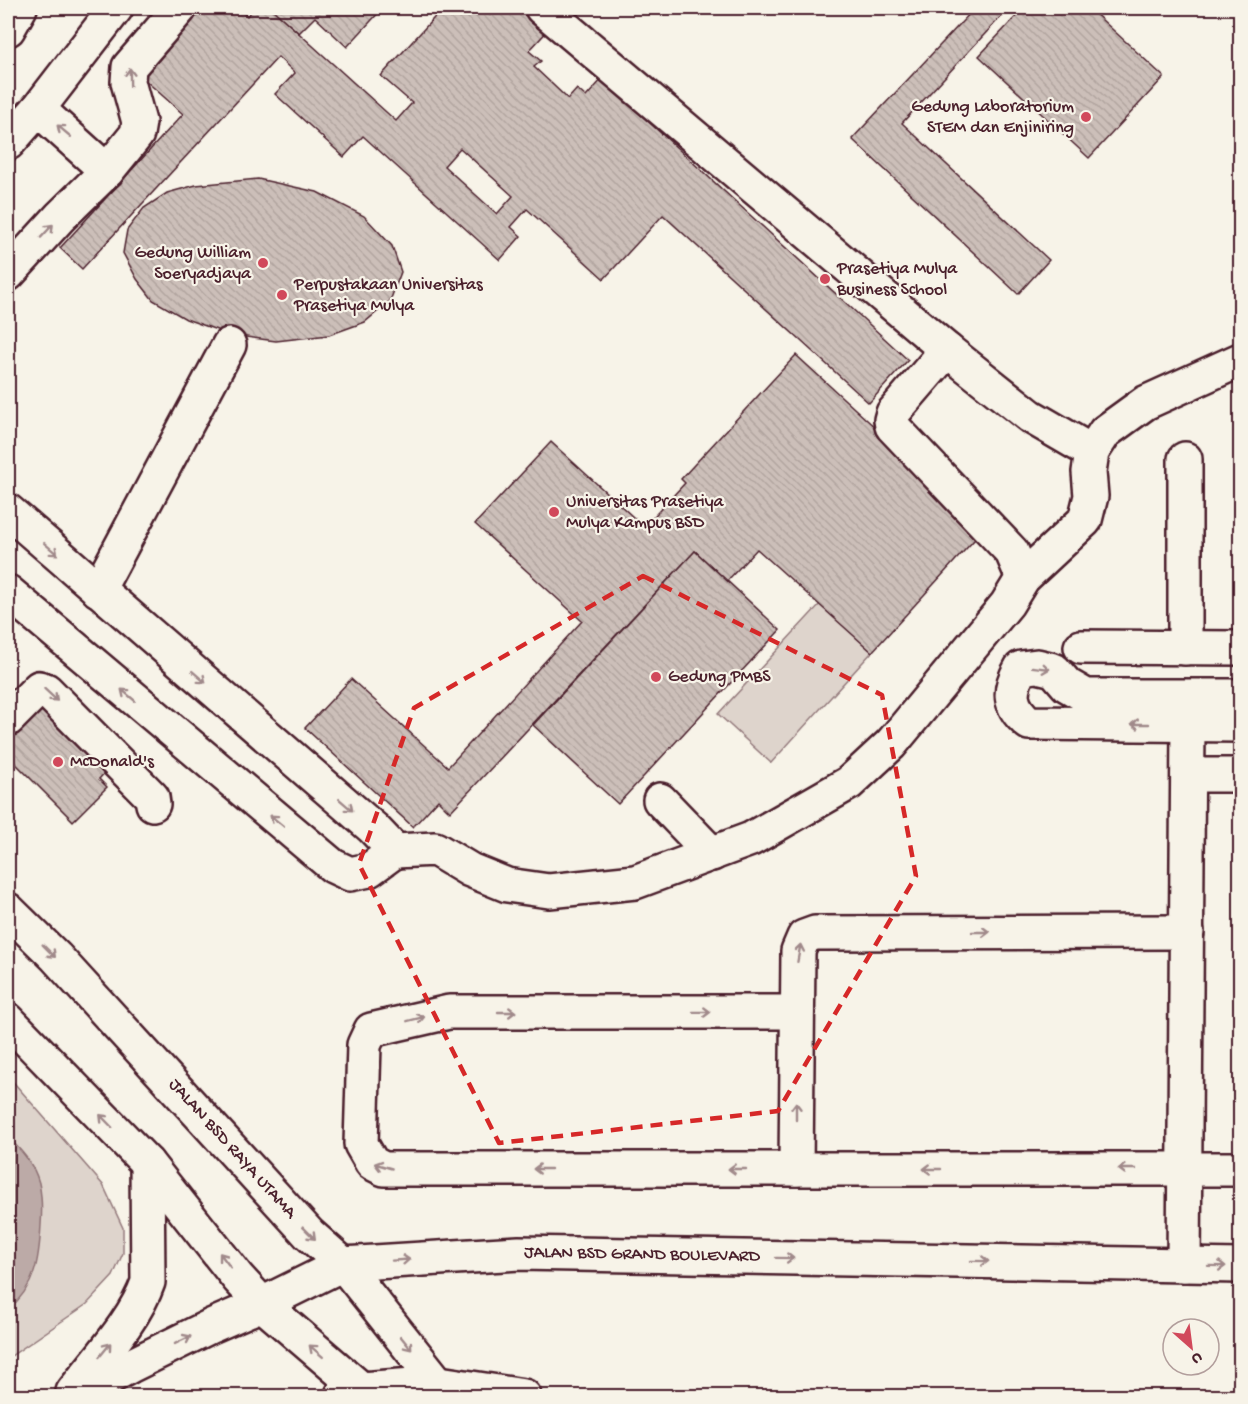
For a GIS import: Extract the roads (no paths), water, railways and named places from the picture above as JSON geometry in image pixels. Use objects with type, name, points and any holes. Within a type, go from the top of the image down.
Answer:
[{"type":"main road","points":[[8,29],[20,8]]},
{"type":"main road","points":[[8,143],[38,109],[116,8]]},
{"type":"main road","points":[[8,274],[60,217],[107,171],[137,134],[139,122],[128,82],[129,67],[180,8]]},
{"type":"main road","points":[[542,8],[947,350],[1030,416],[1092,452]]},
{"type":"main road","points":[[38,109],[107,171]]},
{"type":"main road","points":[[98,590],[229,345]]},
{"type":"main road","points":[[947,350],[893,413],[892,426],[1012,552],[1023,578]]},
{"type":"main road","points":[[8,592],[333,866],[350,874],[369,870],[395,851],[435,849],[470,870],[507,885],[549,891],[635,882],[751,839],[849,783],[891,744],[1007,604],[1023,578],[1085,520],[1091,496],[1089,472],[1092,452],[1105,432],[1145,403],[1240,360]]},
{"type":"main road","points":[[1184,1265],[1188,775],[1195,710],[1185,459]]},
{"type":"main road","points":[[8,511],[373,828],[395,851]]},
{"type":"main road","points":[[1081,647],[1240,648]]},
{"type":"main road","points":[[8,719],[39,688],[46,690],[152,797],[153,804]]},
{"type":"main road","points":[[1195,710],[1240,696]]},
{"type":"main road","points":[[1195,710],[1240,724]]},
{"type":"main road","points":[[1188,775],[1240,775]]},
{"type":"main road","points":[[660,800],[712,854]]},
{"type":"main road","name":"JALAN BSD RAYA UTAMA","points":[[8,910],[56,957],[309,1234],[343,1264],[443,1390]]},
{"type":"main road","points":[[796,1169],[798,951],[804,937],[815,933],[1187,932]]},
{"type":"main road","points":[[797,1012],[449,1012],[371,1030],[364,1045],[361,1144],[372,1163],[384,1169],[1240,1169]]},
{"type":"main road","points":[[8,1020],[147,1163],[238,1278],[262,1304],[355,1394],[443,1390],[524,1396]]},
{"type":"main road","points":[[70,1396],[120,1332],[143,1298],[148,1282],[147,1163]]},
{"type":"main road","name":"JALAN BSD GRAND BOULEVARD","points":[[75,1396],[211,1326],[343,1264],[519,1253],[1240,1266]]},
{"type":"place","name":"Gedung Laboratorium STEM dan Enjiniring","points":[[1086,117]]},
{"type":"place","name":"Gedung William Soeryadjaya","points":[[263,263]]},
{"type":"place","name":"Prasetiya Mulya Business School","points":[[825,279]]},
{"type":"place","name":"Perpustakaan Universitas Prasetiya Mulya","points":[[282,295]]},
{"type":"place","name":"Universitas Prasetiya Mulya Kampus BSD","points":[[554,512]]},
{"type":"place","name":"Gedung PMBS","points":[[656,677]]},
{"type":"place","name":"McDonald's","points":[[58,762]]}]
